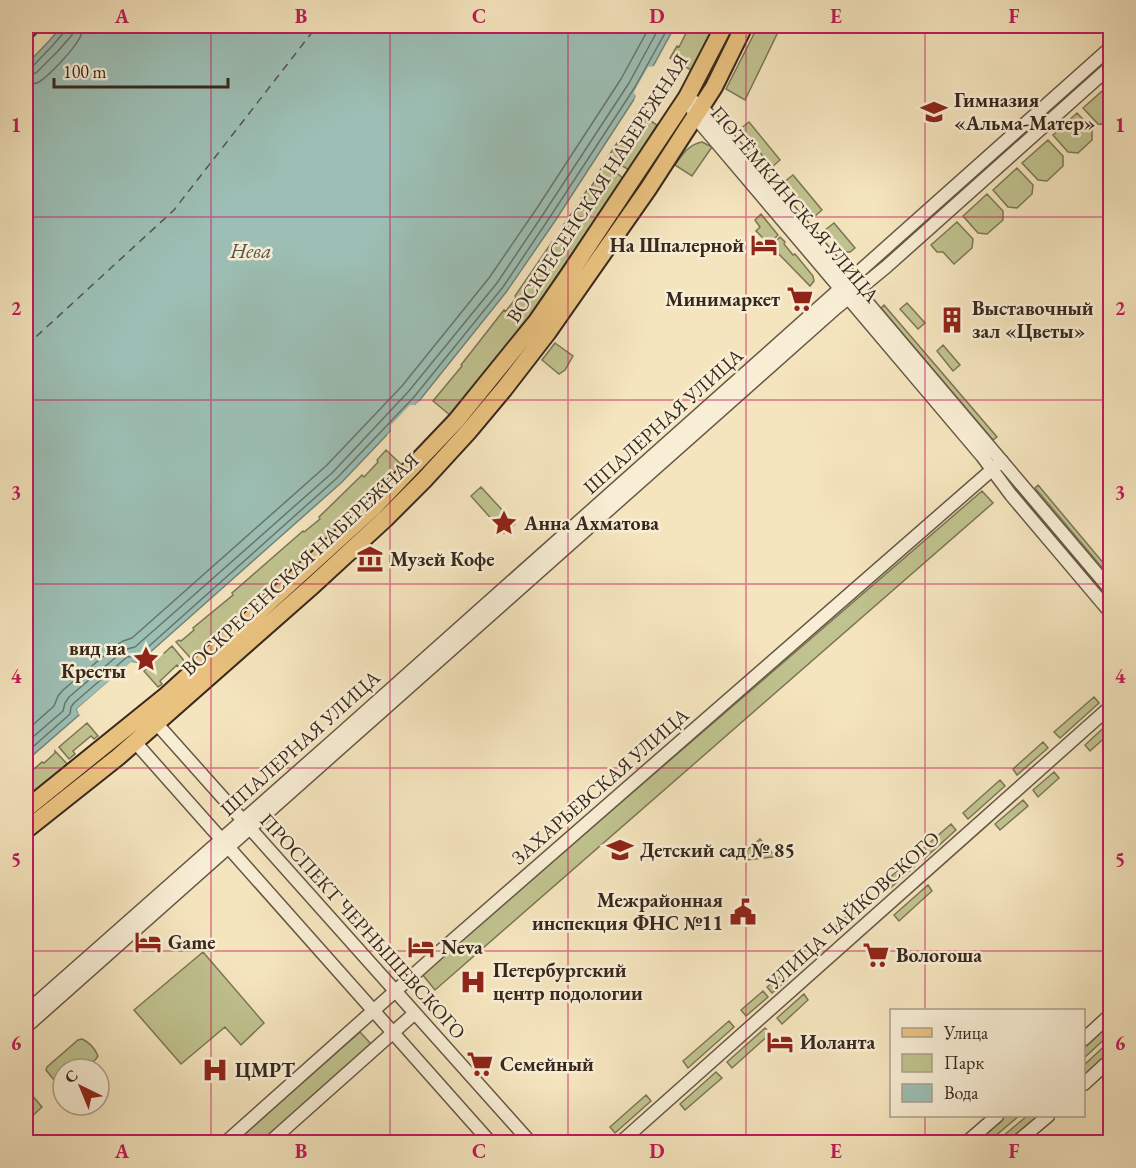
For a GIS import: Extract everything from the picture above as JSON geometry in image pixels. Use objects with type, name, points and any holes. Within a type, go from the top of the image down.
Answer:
[{"type":"main road","points":[[26,31],[31,26]]},
{"type":"main road","name":"ВОСКРЕСЕНСКАЯ НАБЕРЕЖНАЯ","points":[[26,809],[167,695],[374,507],[456,421],[537,321],[687,97],[724,26]]},
{"type":"main road","name":"ВОСКРЕСЕНСКАЯ НАБЕРЕЖНАЯ","points":[[26,830],[157,724],[247,645],[385,519],[468,432],[548,332],[648,189],[714,87],[744,26]]},
{"type":"street","name":"ШПАЛЕРНАЯ УЛИЦА","points":[[26,1012],[246,825],[849,290],[1110,48]]},
{"type":"street","name":"ШПАЛЕРНАЯ УЛИЦА","points":[[849,290],[886,267],[1110,67]]},
{"type":"street","name":"ПОТЁМКИНСКАЯ УЛИЦА","points":[[687,97],[849,290],[1011,495],[1110,612]]},
{"type":"street","name":"ПОТЁМКИНСКАЯ УЛИЦА","points":[[849,290],[1002,461],[1110,589]]},
{"type":"street","name":"ЗАХАРЬЕВСКАЯ УЛИЦА","points":[[226,1143],[395,991],[1002,461]]},
{"type":"street","name":"УЛИЦА ЧАЙКОВСКОГО","points":[[621,1143],[1110,707]]},
{"type":"street","points":[[136,721],[144,720],[157,724]]},
{"type":"street","name":"ПРОСПЕКТ ЧЕРНЫШЕВСКОГО","points":[[157,724],[530,1143]]},
{"type":"street","points":[[135,742],[490,1143]]},
{"type":"street","name":"ШПАЛЕРНАЯ УЛИЦА","points":[[26,1027],[225,843]]},
{"type":"street","points":[[270,1143],[415,1013]]},
{"type":"street","points":[[1085,1037],[1110,1015]]},
{"type":"street","points":[[1085,1082],[1110,1060]]},
{"type":"street","points":[[967,1143],[996,1117]]},
{"type":"street","points":[[1017,1143],[1047,1117]]},
{"type":"green space","points":[[687,26],[714,26],[691,70],[670,58],[677,46],[679,47],[688,29]]},
{"type":"green space","points":[[758,26],[781,26],[745,100],[726,89]]},
{"type":"green space","points":[[1109,85],[1110,124],[1098,124],[1083,108]]},
{"type":"green space","points":[[637,112],[657,125],[629,170],[608,157],[617,143],[619,144]]},
{"type":"green space","points":[[1077,113],[1092,129],[1092,140],[1078,153],[1068,152],[1053,135]]},
{"type":"green space","points":[[749,122],[780,160],[772,167],[740,129]]},
{"type":"green space","points":[[1048,140],[1063,156],[1063,166],[1047,181],[1038,180],[1022,163]]},
{"type":"green space","points":[[702,142],[712,147],[692,176],[675,165],[690,148]]},
{"type":"green space","points":[[604,164],[623,178],[531,315],[451,416],[433,401],[504,310],[506,311],[516,298],[515,296],[552,242],[554,243],[565,228],[563,226],[591,187]]},
{"type":"green space","points":[[1017,168],[1033,185],[1032,194],[1017,208],[1008,207],[993,190]]},
{"type":"green space","points":[[793,175],[822,210],[814,217],[784,182]]},
{"type":"green space","points":[[987,194],[1003,211],[1003,220],[987,234],[978,233],[963,216]]},
{"type":"green space","points":[[761,214],[778,235],[769,244],[756,231],[760,227],[755,220]]},
{"type":"green space","points":[[957,222],[973,239],[972,248],[954,264],[943,252],[937,252],[931,245]]},
{"type":"green space","points":[[834,223],[855,248],[850,252],[844,252],[825,230]]},
{"type":"green space","points":[[780,237],[813,276],[814,281],[810,286],[771,246]]},
{"type":"green space","points":[[907,303],[925,323],[918,329],[900,309]]},
{"type":"green space","points":[[884,305],[997,437],[993,440],[881,308]]},
{"type":"green space","points":[[555,343],[573,356],[565,370],[559,374],[542,360]]},
{"type":"green space","points":[[943,345],[960,365],[953,371],[937,351]]},
{"type":"green space","points":[[386,450],[404,467],[370,502],[194,662],[176,642],[181,641],[194,630],[193,628],[233,595],[232,593],[320,519],[319,517],[362,475],[364,477]]},
{"type":"green space","points":[[1038,485],[1110,571],[1110,577],[1035,488]]},
{"type":"green space","points":[[481,487],[515,524],[504,533],[471,496]]},
{"type":"green space","points":[[982,491],[993,503],[435,990],[422,974]]},
{"type":"green space","points":[[172,646],[186,663],[180,668],[177,665],[160,681],[162,684],[158,687],[144,671]]},
{"type":"green space","points":[[1094,697],[1099,703],[1060,738],[1054,732]]},
{"type":"green space","points":[[1110,722],[1110,733],[1090,751],[1085,745]]},
{"type":"green space","points":[[87,723],[98,736],[94,739],[91,736],[73,751],[75,754],[69,759],[59,747]]},
{"type":"green space","points":[[1043,742],[1048,748],[1017,775],[1013,769]]},
{"type":"green space","points":[[55,751],[69,766],[26,800],[26,776],[42,762],[44,763]]},
{"type":"green space","points":[[1054,772],[1059,778],[1038,797],[1033,790]]},
{"type":"green space","points":[[1000,780],[1005,786],[968,819],[963,813]]},
{"type":"green space","points":[[1023,800],[1028,806],[1000,830],[995,824]]},
{"type":"green space","points":[[951,824],[956,830],[925,858],[919,852]]},
{"type":"green space","points":[[760,839],[775,856],[747,860],[745,852]]},
{"type":"green space","points":[[909,861],[914,867],[887,891],[881,885]]},
{"type":"green space","points":[[928,885],[932,891],[899,921],[894,915]]},
{"type":"green space","points":[[870,895],[875,901],[838,934],[833,929]]},
{"type":"green space","points":[[203,952],[264,1023],[241,1045],[225,1027],[181,1064],[134,1010]]},
{"type":"green space","points":[[790,968],[795,973],[772,993],[767,987]]},
{"type":"green space","points":[[763,991],[768,997],[746,1016],[741,1010]]},
{"type":"green space","points":[[804,994],[808,1000],[782,1024],[777,1018]]},
{"type":"green space","points":[[729,1021],[734,1027],[688,1068],[683,1061]]},
{"type":"green space","points":[[1110,1024],[1110,1034],[1085,1057],[1085,1047]]},
{"type":"green space","points":[[765,1028],[770,1034],[732,1068],[727,1062]]},
{"type":"green space","points":[[360,1032],[371,1044],[261,1142],[235,1142]]},
{"type":"green space","points":[[82,1039],[87,1042],[97,1057],[58,1057]]},
{"type":"green space","points":[[1110,1041],[1110,1053],[1085,1076],[1085,1064]]},
{"type":"green space","points":[[51,1064],[51,1076],[46,1070]]},
{"type":"green space","points":[[716,1072],[722,1078],[685,1110],[680,1104]]},
{"type":"green space","points":[[26,1088],[42,1107],[26,1122]]},
{"type":"green space","points":[[646,1095],[651,1101],[615,1133],[610,1127]]},
{"type":"green space","points":[[1003,1117],[1018,1117],[988,1142],[974,1142]]},
{"type":"green space","points":[[1026,1117],[1039,1117],[1009,1142],[996,1142]]},
{"type":"water","name":"Нева","points":[[62,26],[675,26],[640,90],[555,221],[507,291],[419,401],[342,482],[138,663],[132,662],[77,709],[79,715],[26,761],[26,65]]},
{"type":"pier","points":[[657,62],[659,63],[637,101],[634,100],[635,90],[648,67],[654,66]]},
{"type":"pier","points":[[419,401],[421,403],[390,437],[387,435],[391,431],[391,425],[410,405],[415,405]]},
{"type":"pier","points":[[131,662],[138,663],[135,666],[132,665],[80,710],[79,715],[77,709]]},
{"type":"ferry route","points":[[26,346],[174,210],[317,26]]},
{"type":"place","name":"Гимназия «Альма-Матер»","points":[[934,112]]},
{"type":"place","name":"На Шпалерной","points":[[764,245]]},
{"type":"place","name":"Минимаркет","points":[[800,299]]},
{"type":"place","name":"Выставочный зал «Цветы»","points":[[952,320]]},
{"type":"place","name":"Анна Ахматова","points":[[504,523]]},
{"type":"place","name":"Музей Кофе","points":[[370,559]]},
{"type":"place","name":"вид на Кресты","points":[[146,659]]},
{"type":"place","name":"Детский сад № 85","points":[[620,850]]},
{"type":"place","name":"Межрайонная инспекция ФНС №11","points":[[743,912]]},
{"type":"place","name":"Game","points":[[148,942]]},
{"type":"place","name":"Neva","points":[[421,947]]},
{"type":"place","name":"Вологоша","points":[[876,955]]},
{"type":"place","name":"Петербургский центр подологии","points":[[473,982]]},
{"type":"place","name":"Иоланта","points":[[780,1042]]},
{"type":"place","name":"Семейный","points":[[480,1064]]},
{"type":"place","name":"ЦМРТ","points":[[215,1070]]}]
